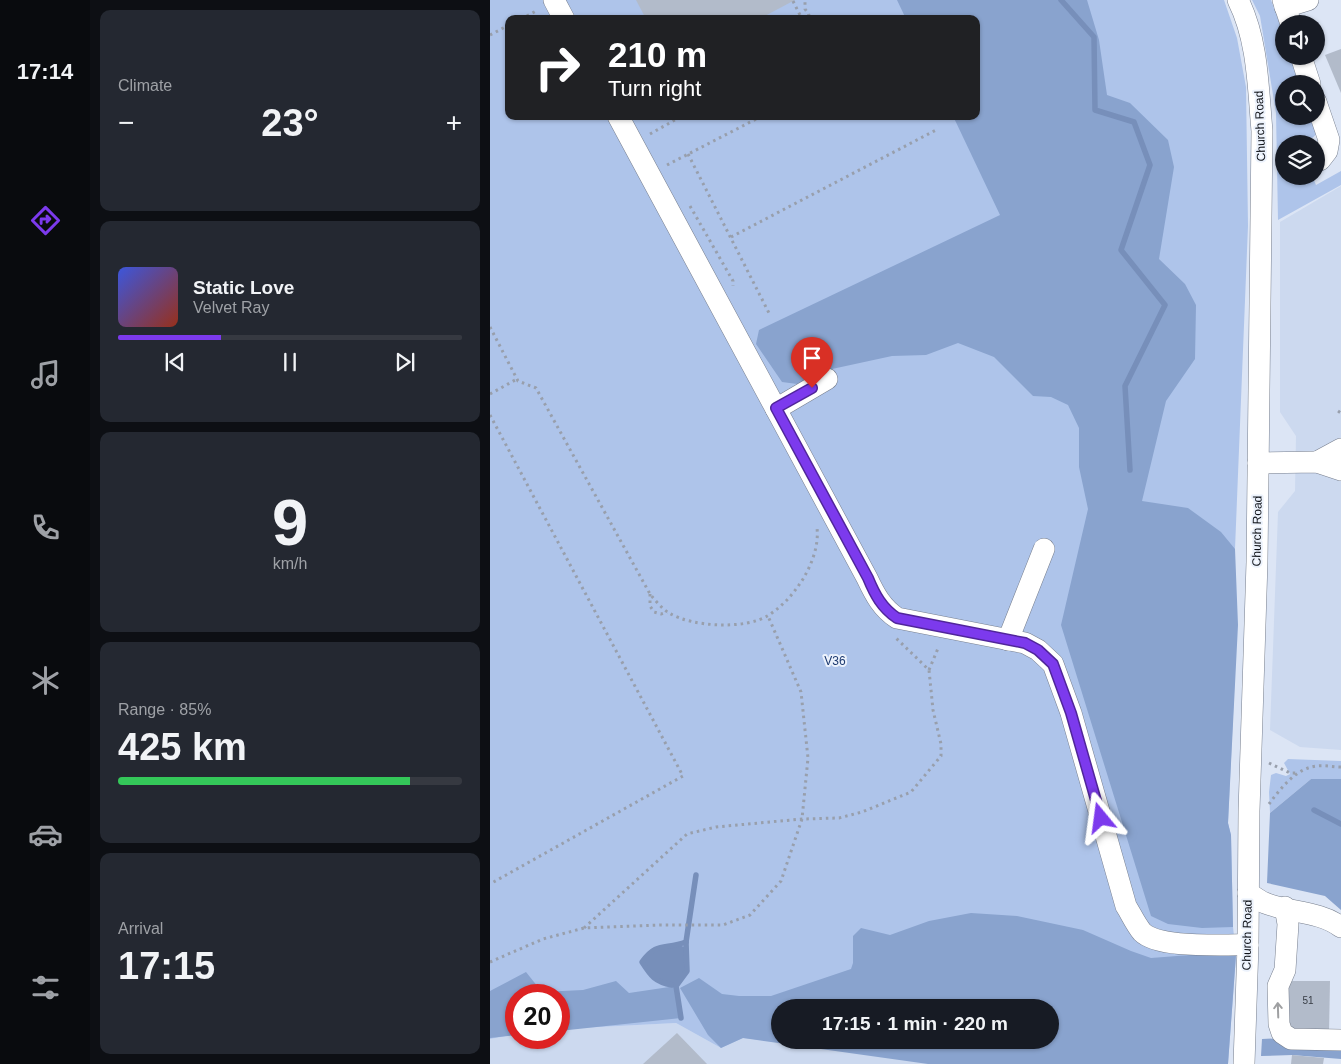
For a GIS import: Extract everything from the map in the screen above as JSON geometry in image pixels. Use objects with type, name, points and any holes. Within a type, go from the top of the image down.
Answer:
[{"type":"street","name":"Church Road","points":[[1238,0],[1254,46],[1262,131],[1258,463],[1248,811],[1248,944],[1244,1064]]},
{"type":"street","points":[[1286,10],[1308,0]]},
{"type":"street","points":[[548,4],[560,15]]},
{"type":"street","points":[[620,120],[868,578],[875,596],[887,611],[897,618],[1025,643],[1038,650],[1053,664],[1071,713],[1126,906],[1142,932],[1156,941],[1192,944],[1248,944]]},
{"type":"street","points":[[1324,125],[1329,140],[1325,154]]},
{"type":"street","points":[[776,408],[827,379]]},
{"type":"street","points":[[1317,462],[1341,449]]},
{"type":"street","points":[[1258,463],[1317,462],[1341,470]]},
{"type":"street","points":[[1008,640],[1044,549]]},
{"type":"street","points":[[1248,893],[1266,903],[1309,913],[1338,924]]},
{"type":"street","points":[[1285,908],[1288,924],[1285,970],[1278,986],[1279,1024],[1282,1033],[1291,1039],[1341,1040]]},
{"type":"path","points":[[805,0],[805,9],[809,15]]},
{"type":"path","points":[[793,1],[800,15]]},
{"type":"path","points":[[528,15],[548,4]]},
{"type":"path","points":[[490,35],[505,27]]},
{"type":"path","points":[[642,138],[675,120]]},
{"type":"path","points":[[660,169],[754,120]]},
{"type":"path","points":[[730,238],[938,130]]},
{"type":"path","points":[[688,154],[769,313]]},
{"type":"path","points":[[490,327],[517,379],[536,388],[650,594],[667,612],[698,623],[735,626],[768,616],[793,595],[811,566],[819,531],[816,522]]},
{"type":"path","points":[[490,394],[517,379]]},
{"type":"path","points":[[490,415],[682,776],[490,884]]},
{"type":"path","points":[[650,594],[650,606],[654,612],[661,614],[667,612]]},
{"type":"path","points":[[490,962],[543,939],[584,928],[723,925],[750,915],[782,882],[802,819],[808,758],[801,692],[768,616]]},
{"type":"path","points":[[891,633],[929,670]]},
{"type":"path","points":[[584,928],[686,834],[716,827],[802,819],[839,818],[862,812],[911,792],[941,756],[941,744],[933,710],[929,670],[942,641]]},
{"type":"path","points":[[1264,761],[1290,773],[1299,773]]},
{"type":"path","points":[[1265,805],[1269,804],[1282,786],[1299,773],[1317,766],[1341,768]]},
{"type":"shaded area","points":[[897,0],[1087,0],[1099,40],[1107,95],[1130,103],[1168,140],[1174,167],[1159,259],[1185,284],[1196,305],[1195,359],[1166,401],[1142,501],[1188,508],[1221,532],[1235,549],[1238,625],[1228,823],[1231,835],[1233,927],[1202,928],[1168,924],[1151,916],[1061,625],[1088,509],[1079,467],[1079,428],[1068,405],[1051,397],[1033,396],[994,357],[958,343],[926,355],[892,356],[832,369],[805,385],[782,382],[756,344],[759,330],[1000,215],[955,120],[980,120],[980,15],[904,15]]},
{"type":"shaded area","points":[[1341,186],[1341,750],[1300,747],[1270,730],[1278,512],[1295,491],[1296,436],[1280,412],[1280,222]]},
{"type":"shaded area","points":[[1311,779],[1341,779],[1341,910],[1325,896],[1267,883],[1270,813]]},
{"type":"shaded area","points":[[971,913],[1017,916],[1083,930],[1151,958],[1190,955],[1236,955],[1228,1064],[928,1064],[821,1049],[1059,1049],[1059,999],[771,999],[771,1042],[743,1038],[721,1048],[708,1035],[680,988],[699,978],[722,994],[771,996],[851,969],[853,963],[853,936],[861,928],[890,935],[929,921]]},
{"type":"shaded area","points":[[678,945],[685,947],[687,971],[676,986],[656,978],[646,966],[644,960],[655,950]]},
{"type":"shaded area","points":[[526,972],[536,984],[505,984],[505,1036],[490,1038],[490,991]]},
{"type":"shaded area","points":[[616,981],[629,993],[676,986],[681,1018],[570,1030],[570,991],[583,990]]},
{"type":"shaded area","points":[[676,1023],[721,1048],[743,1038],[771,1041],[771,1049],[838,1049],[967,1064],[490,1064],[490,1039],[505,1036],[505,1049],[570,1049],[570,1028]]},
{"type":"shaded area","points":[[1341,1036],[1341,1059],[1292,1055],[1261,1056],[1262,1039]]},
{"type":"green space","name":"V36","points":[[490,0],[1224,0],[1237,38],[1246,87],[1248,226],[1235,549],[1235,673],[1228,823],[1231,835],[1233,927],[1236,955],[1228,1064],[967,1064],[838,1049],[1059,1049],[1059,999],[771,999],[771,1041],[743,1038],[721,1048],[676,1023],[570,1028],[570,984],[505,984],[505,1036],[490,1039]]},
{"type":"green space","points":[[1252,0],[1271,0],[1277,15],[1275,15],[1275,65],[1294,65],[1298,75],[1275,75],[1275,107],[1260,16]]},
{"type":"green space","points":[[1276,125],[1315,125],[1317,133],[1316,135],[1276,135]]},
{"type":"green space","points":[[1341,171],[1341,185],[1278,220],[1277,185],[1325,185],[1325,180]]},
{"type":"green space","points":[[1288,759],[1341,761],[1341,779],[1311,779],[1270,813],[1269,792],[1271,775],[1276,773],[1286,776],[1290,774],[1284,763]]},
{"type":"building","points":[[636,0],[795,0],[767,15],[644,15]]},
{"type":"building","points":[[1341,49],[1341,93],[1325,55]]},
{"type":"building","points":[[1287,981],[1330,981],[1329,1033],[1289,1037]]},
{"type":"building","points":[[677,1033],[707,1064],[643,1064]]},
{"type":"building","points":[[1292,1055],[1324,1058],[1323,1064],[1291,1064]]},
{"type":"waterway","points":[[1061,0],[1094,37],[1095,110],[1134,122],[1150,165],[1121,250],[1165,305],[1125,386],[1130,470]]},
{"type":"waterway","points":[[1314,810],[1341,824]]},
{"type":"waterway","points":[[681,1018],[676,986],[687,971],[686,942],[696,875]]},
{"type":"waterway","points":[[672,985],[654,978],[642,962],[652,951],[686,942]]},
{"type":"route","points":[[812,388],[776,408],[868,578],[875,596],[887,611],[897,618],[1025,643],[1038,650],[1053,664],[1071,713],[1101,818]]}]
